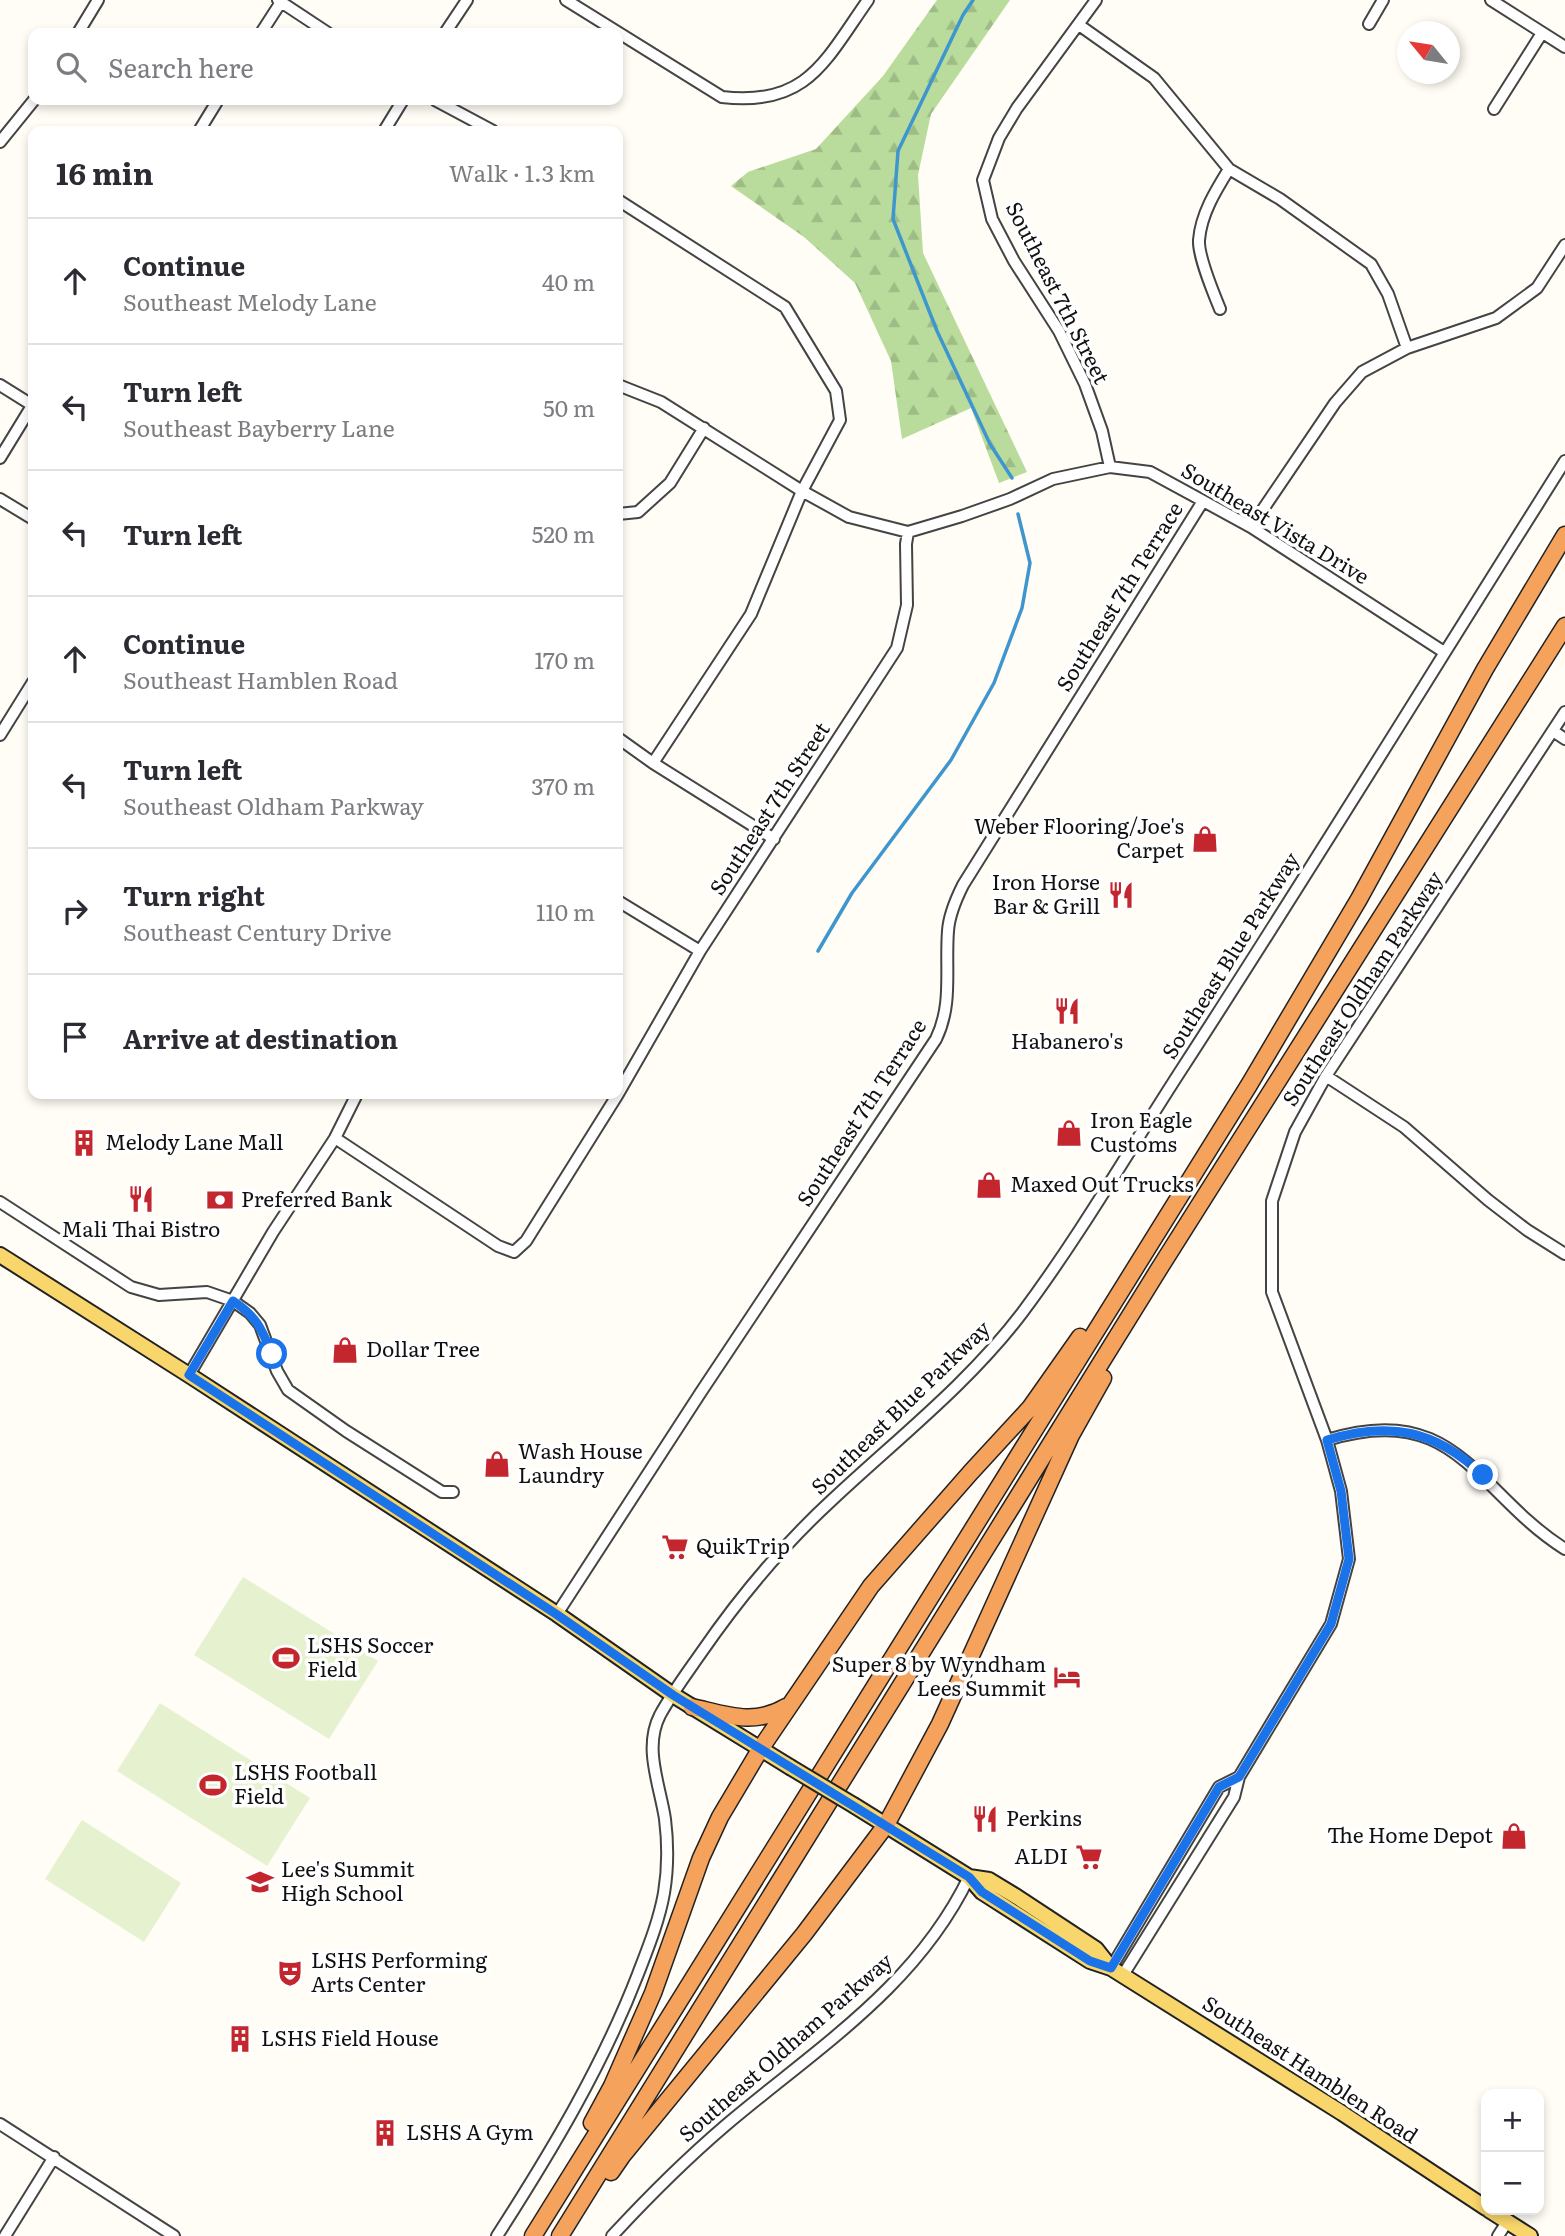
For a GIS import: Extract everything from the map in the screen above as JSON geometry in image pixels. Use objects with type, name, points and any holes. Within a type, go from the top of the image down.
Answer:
[{"type":"highway","points":[[533,2236],[1250,1084],[1352,911],[1485,669],[1565,535]]},
{"type":"highway","points":[[560,2236],[1159,1269],[1565,626]]},
{"type":"highway","points":[[570,2236],[622,2156],[804,1934],[886,1825],[940,1724],[1071,1435],[1119,1349],[1156,1291],[1159,1269]]},
{"type":"highway","points":[[523,2236],[582,2141],[612,2086],[653,1993],[701,1858],[720,1817],[761,1748],[872,1586],[1030,1409],[1103,1304],[1118,1294]]},
{"type":"highway","points":[[692,1707],[736,1717],[758,1717],[771,1716],[792,1704]]},
{"type":"main road","name":"Southeast Hamblen Road","points":[[0,1255],[556,1614],[673,1695],[969,1877],[982,1892],[1090,1961],[1117,1971],[1481,2204]]},
{"type":"main road","name":"Southeast Hamblen Road","points":[[1497,2215],[1530,2236]]},
{"type":"street","points":[[81,28],[98,0]]},
{"type":"street","points":[[448,28],[467,0]]},
{"type":"street","points":[[566,0],[611,28]]},
{"type":"street","points":[[623,35],[722,97],[748,100],[765,98],[786,92],[809,78],[869,0]]},
{"type":"street","name":"Southeast 7th Street","points":[[1096,0],[1017,108],[999,138],[984,180],[992,219],[1014,261],[1059,331],[1085,384],[1102,431],[1110,467]]},
{"type":"street","points":[[1369,24],[1384,0]]},
{"type":"street","points":[[1492,0],[1565,47]]},
{"type":"street","points":[[264,28],[279,1],[320,28]]},
{"type":"street","points":[[1079,25],[1154,78],[1229,169],[1280,199],[1371,264],[1388,294],[1407,348]]},
{"type":"street","points":[[1494,109],[1542,33]]},
{"type":"street","points":[[0,142],[30,105]]},
{"type":"street","points":[[202,126],[215,105]]},
{"type":"street","points":[[387,126],[400,105]]},
{"type":"street","points":[[444,105],[484,126]]},
{"type":"street","points":[[1220,309],[1210,285],[1199,241],[1215,191],[1229,169]]},
{"type":"street","points":[[623,203],[785,307],[836,391],[840,420],[802,491],[751,614],[653,763]]},
{"type":"street","points":[[1251,527],[1335,403],[1362,372],[1407,348],[1496,318],[1537,288],[1565,245]]},
{"type":"street","points":[[0,385],[28,401]]},
{"type":"street","points":[[623,388],[661,402],[802,491],[849,517],[908,532]]},
{"type":"street","points":[[0,458],[28,412]]},
{"type":"street","points":[[623,514],[638,512],[670,483],[704,428]]},
{"type":"street","name":"Southeast Blue Parkway","points":[[497,2236],[558,2139],[587,2086],[628,1998],[656,1924],[665,1886],[667,1845],[652,1749],[652,1737],[660,1716],[737,1601],[766,1567],[823,1509],[960,1383],[1001,1339],[1037,1293],[1222,1008],[1565,461]]},
{"type":"street","name":"Southeast Vista Drive","points":[[908,532],[974,512],[1054,479],[1110,467],[1150,472],[1251,527],[1444,652]]},
{"type":"street","points":[[0,499],[28,516]]},
{"type":"street","name":"Southeast 7th Terrace","points":[[556,1614],[936,1039],[943,1025],[947,1006],[948,930],[951,914],[963,884],[1203,501]]},
{"type":"street","name":"Southeast 7th Street","points":[[623,1074],[897,648],[907,605],[908,532]]},
{"type":"street","points":[[0,735],[28,690]]},
{"type":"street","name":"Southeast Oldham Parkway","points":[[1117,1971],[1234,1797],[1239,1777],[1331,1624],[1349,1559],[1341,1491],[1327,1440],[1272,1292],[1272,1206],[1295,1132],[1326,1076],[1564,715]]},
{"type":"street","points":[[1553,731],[1565,739]]},
{"type":"street","points":[[623,742],[774,839]]},
{"type":"street","points":[[623,904],[700,951]]},
{"type":"street","points":[[1326,1076],[1404,1127],[1510,1218],[1565,1255]]},
{"type":"street","points":[[189,1375],[273,1232],[335,1138],[354,1099]]},
{"type":"street","name":"Southeast 7th Street","points":[[335,1138],[498,1246],[514,1252],[526,1241],[615,1099]]},
{"type":"street","points":[[0,1202],[131,1287],[159,1295],[206,1292],[233,1301],[250,1313],[260,1325],[282,1382],[295,1397],[442,1492],[453,1492]]},
{"type":"street","points":[[1327,1440],[1380,1429],[1399,1431],[1434,1441],[1469,1462],[1534,1527],[1565,1549]]},
{"type":"street","name":"Southeast Oldham Parkway","points":[[1117,1971],[1219,1787],[1239,1777]]},
{"type":"street","name":"Southeast Oldham Parkway","points":[[612,2236],[649,2196],[705,2144],[861,2014],[902,1976],[935,1936],[969,1877]]},
{"type":"street","points":[[0,2124],[174,2236]]},
{"type":"street","points":[[5,2236],[54,2157]]},
{"type":"street","points":[[1499,2236],[1507,2222]]},
{"type":"green space","points":[[937,0],[1010,0],[931,114],[918,175],[923,253],[1027,472],[999,483],[971,408],[902,439],[891,361],[855,283],[804,237],[731,186],[748,172],[816,149],[883,76]]},
{"type":"green space","name":"LSHS Soccer Field","points":[[243,1577],[378,1661],[329,1739],[194,1655]]},
{"type":"green space","name":"LSHS Football Field","points":[[160,1703],[310,1798],[267,1866],[117,1771]]},
{"type":"green space","points":[[82,1820],[181,1883],[144,1942],[45,1879]]},
{"type":"waterway","points":[[973,0],[963,15],[898,151],[893,219],[937,331],[990,444],[1012,478]]},
{"type":"waterway","points":[[818,951],[852,893],[951,760],[994,683],[1022,608],[1030,563],[1018,514]]},
{"type":"place","name":"Weber Flooring/Joe's Carpet","points":[[1205,839]]},
{"type":"place","name":"Iron Horse Bar & Grill","points":[[1121,895]]},
{"type":"place","name":"Habanero's","points":[[1067,1011]]},
{"type":"place","name":"Iron Eagle Customs","points":[[1069,1133]]},
{"type":"place","name":"Melody Lane Mall","points":[[84,1143]]},
{"type":"place","name":"Maxed Out Trucks","points":[[989,1185]]},
{"type":"place","name":"Mali Thai Bistro","points":[[141,1199]]},
{"type":"place","name":"Preferred Bank","points":[[220,1200]]},
{"type":"place","name":"Dollar Tree","points":[[345,1350]]},
{"type":"place","name":"Wash House Laundry","points":[[497,1464]]},
{"type":"place","name":"QuikTrip","points":[[675,1547]]},
{"type":"place","name":"LSHS Soccer Field","points":[[286,1658]]},
{"type":"place","name":"Super 8 by Wyndham Lees Summit","points":[[1067,1677]]},
{"type":"place","name":"LSHS Football Field","points":[[213,1785]]},
{"type":"place","name":"Perkins","points":[[985,1819]]},
{"type":"place","name":"The Home Depot","points":[[1514,1836]]},
{"type":"place","name":"ALDI","points":[[1089,1857]]},
{"type":"place","name":"Lee's Summit High School","points":[[260,1882]]},
{"type":"place","name":"LSHS Performing Arts Center","points":[[290,1973]]},
{"type":"place","name":"LSHS Field House","points":[[240,2039]]},
{"type":"place","name":"LSHS A Gym","points":[[385,2133]]},
{"type":"route","points":[[272,1354],[260,1325],[250,1313],[233,1301],[189,1375],[556,1614],[673,1695],[969,1877],[982,1892],[1090,1961],[1111,1968],[1219,1787],[1239,1777],[1331,1624],[1349,1559],[1341,1491],[1327,1440],[1362,1431],[1399,1431],[1434,1441],[1469,1462],[1483,1475]]}]
